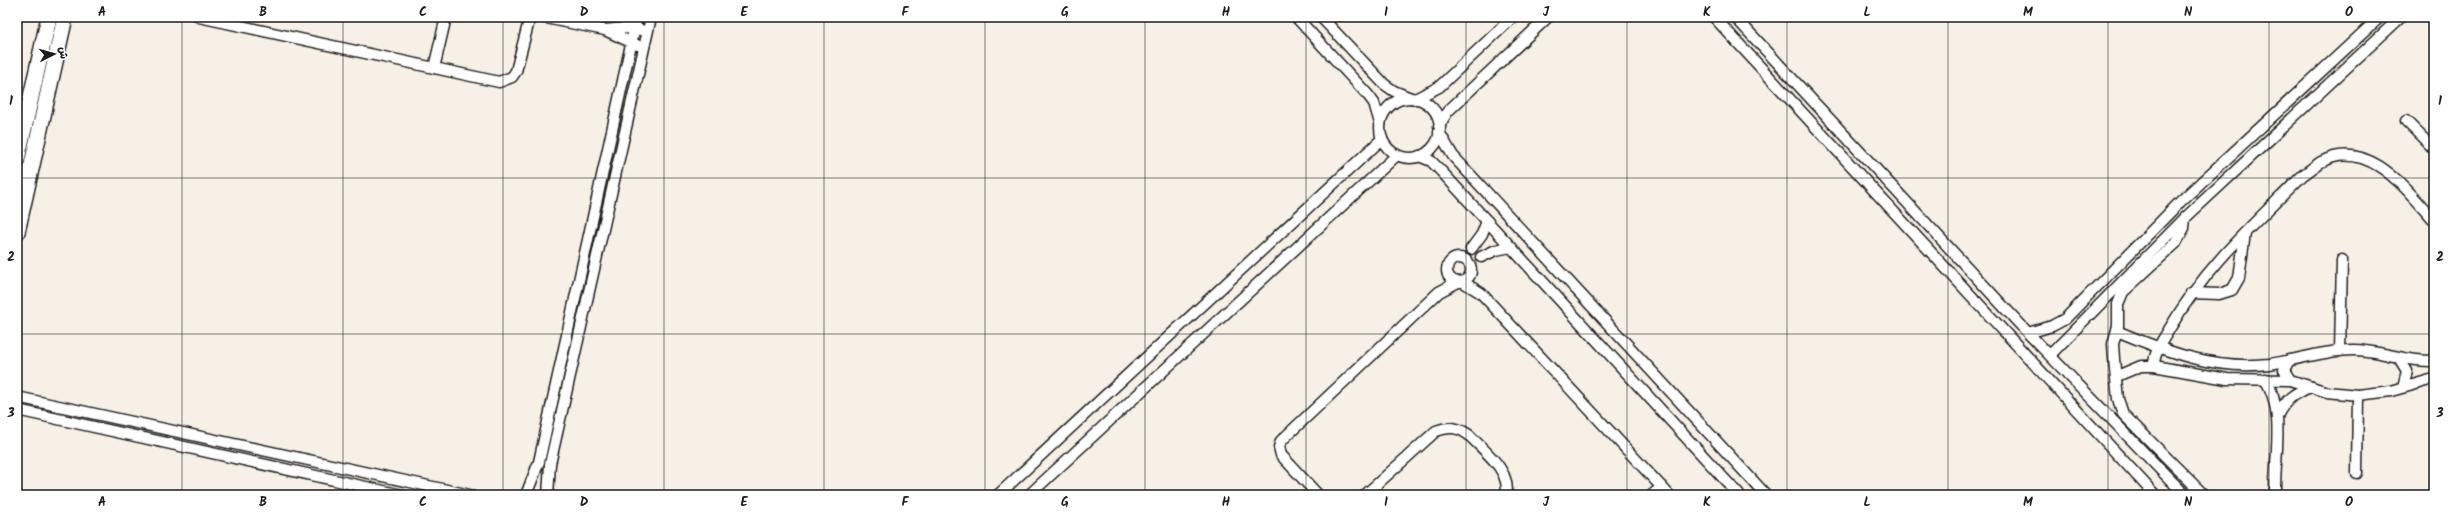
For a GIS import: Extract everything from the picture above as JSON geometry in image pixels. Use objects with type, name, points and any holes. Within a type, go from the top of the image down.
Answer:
[{"type":"street","points":[[17,159],[49,17]]},
{"type":"street","points":[[17,232],[65,17]]},
{"type":"street","points":[[199,17],[499,82],[506,81],[516,71],[530,17]]},
{"type":"street","points":[[434,68],[446,17]]},
{"type":"street","points":[[541,17],[605,30],[635,28],[648,32]]},
{"type":"street","points":[[526,495],[539,462],[637,17]]},
{"type":"street","points":[[548,495],[550,464],[651,17]]},
{"type":"street","points":[[1296,17],[1374,103],[1380,123],[1382,140],[1387,147],[1397,155],[1412,158],[1419,156],[1434,144],[1439,129],[1448,111],[1548,17]]},
{"type":"street","points":[[1321,17],[1384,84],[1394,91],[1413,98],[1432,108],[1439,129],[1453,156],[1766,495]]},
{"type":"street","points":[[1380,123],[1391,105],[1397,101],[1413,98],[1439,88],[1513,17]]},
{"type":"street","points":[[1714,17],[2155,495]]},
{"type":"street","points":[[1735,17],[2028,333],[2051,354],[2185,495]]},
{"type":"street","points":[[2028,333],[2052,326],[2065,319],[2181,201],[2380,17]]},
{"type":"street","points":[[2051,354],[2185,218],[2401,17]]},
{"type":"street","points":[[605,30],[631,44],[644,48]]},
{"type":"street","points":[[2406,121],[2434,149]]},
{"type":"street","points":[[998,495],[1382,140]]},
{"type":"street","points":[[1029,495],[1397,155]]},
{"type":"street","points":[[1419,156],[1425,157],[1436,166],[1740,495]]},
{"type":"street","points":[[2154,366],[2158,348],[2191,293],[2205,274],[2303,175],[2321,162],[2343,156],[2358,158],[2375,164],[2391,174],[2434,220]]},
{"type":"street","points":[[2185,218],[2184,228],[2176,243],[2120,298],[2117,310],[2117,331],[2114,344],[2120,406],[2127,420],[2204,495]]},
{"type":"street","points":[[1440,292],[1450,261],[1467,253],[1478,240],[1487,221]]},
{"type":"street","points":[[2191,293],[2219,294],[2232,290],[2239,278],[2245,233]]},
{"type":"street","points":[[1318,495],[1281,455],[1279,447],[1281,441],[1440,292],[1460,282],[1474,264],[1496,250],[1511,247]]},
{"type":"street","points":[[1467,253],[1474,264],[1481,293]]},
{"type":"street","points":[[2340,350],[2342,260]]},
{"type":"street","points":[[1447,274],[1451,280],[1460,282],[1481,293],[1669,495]]},
{"type":"street","points":[[2117,331],[2176,355],[2222,364],[2246,365],[2289,360],[2340,350],[2370,351],[2399,358],[2434,361]]},
{"type":"street","points":[[2171,369],[2176,362],[2176,355]]},
{"type":"street","points":[[2399,358],[2407,371],[2403,387]]},
{"type":"street","points":[[2289,360],[2284,370],[2290,380]]},
{"type":"street","points":[[2117,376],[2141,366],[2154,366],[2208,377],[2290,380],[2327,392],[2358,395],[2375,394],[2434,380]]},
{"type":"street","points":[[2265,379],[2274,397],[2277,416],[2275,495]]},
{"type":"street","points":[[2277,416],[2290,396],[2300,390],[2312,387]]},
{"type":"street","points":[[2357,473],[2358,395]]},
{"type":"street","points":[[17,397],[470,495]]},
{"type":"street","points":[[17,410],[402,495]]},
{"type":"street","points":[[1364,495],[1436,431],[1450,427],[1464,431],[1469,435],[1500,468],[1506,479],[1506,495]]},
{"type":"street","points":[[1652,495],[1662,487]]}]
